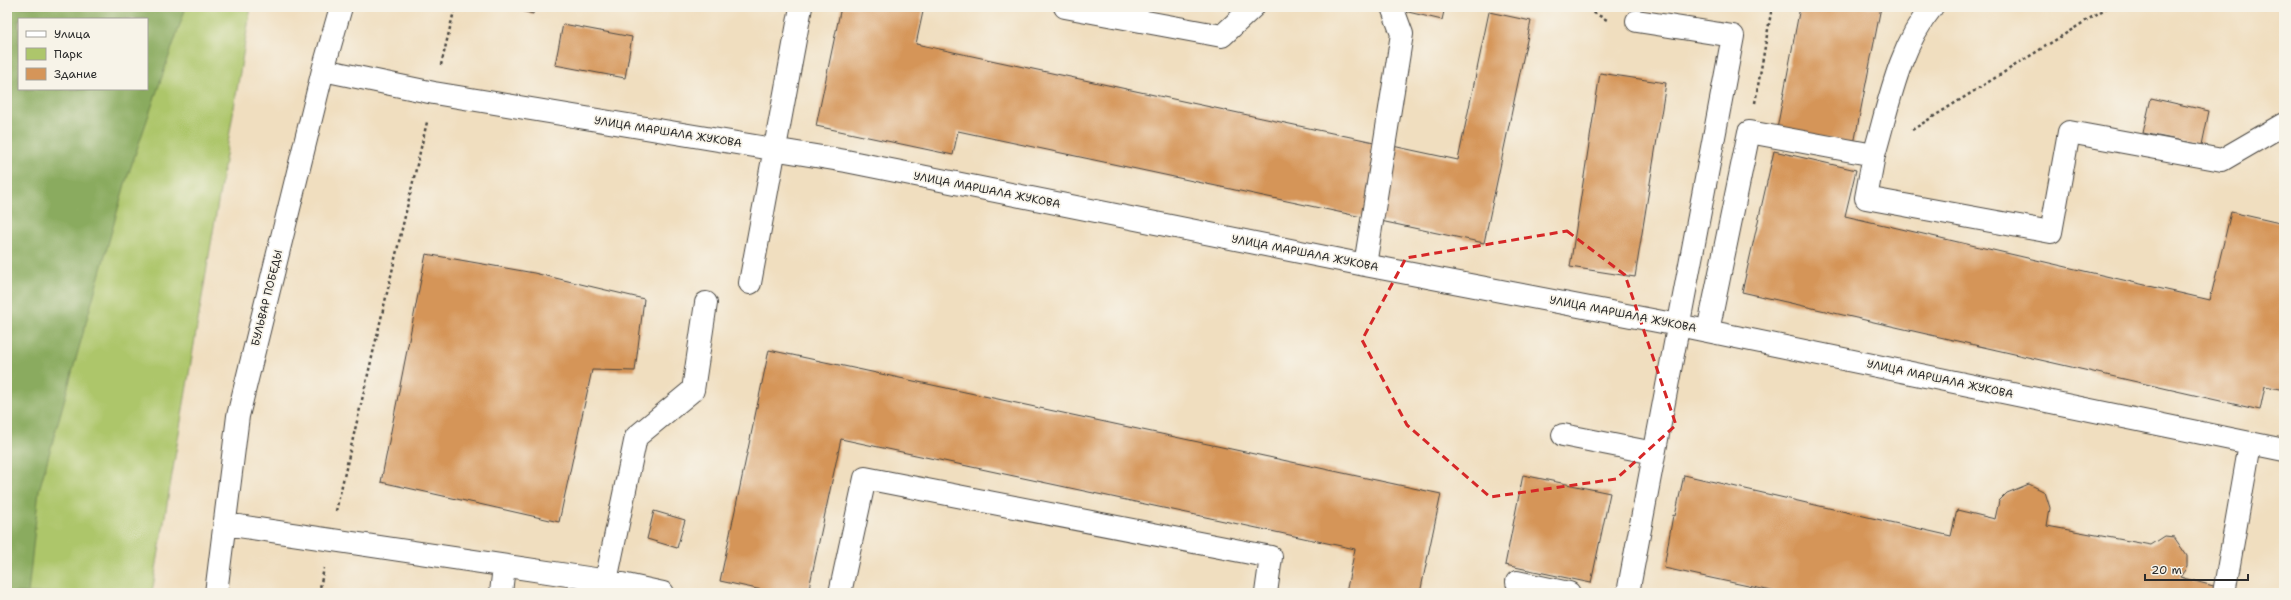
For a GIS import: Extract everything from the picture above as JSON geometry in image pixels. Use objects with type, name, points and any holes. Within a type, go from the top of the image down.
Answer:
[{"type":"street","name":"БУЛЬВАР ПОБЕДЫ","points":[[216,593],[238,416],[323,70],[341,7]]},
{"type":"street","points":[[750,283],[801,7]]},
{"type":"street","points":[[1065,7],[1222,36],[1253,7]]},
{"type":"street","points":[[1365,265],[1402,34],[1392,7]]},
{"type":"street","points":[[1932,7],[1922,20],[1904,52],[1874,155],[1866,198],[2051,232],[2069,132],[2222,160],[2284,124]]},
{"type":"street","points":[[1628,593],[1733,36],[1637,21]]},
{"type":"street","name":"УЛИЦА МАРШАЛА ЖУКОВА","points":[[323,70],[434,93],[854,163],[1365,265],[1708,331],[2284,450]]},
{"type":"street","points":[[1708,331],[1749,132],[1874,155]]},
{"type":"street","points":[[606,581],[636,437],[693,390],[706,303]]},
{"type":"street","points":[[1563,435],[1654,454]]},
{"type":"street","points":[[2224,593],[2250,444]]},
{"type":"street","points":[[840,593],[865,478],[1271,556],[1266,593]]},
{"type":"street","points":[[225,524],[606,581],[663,593]]},
{"type":"street","points":[[501,593],[504,566]]},
{"type":"street","points":[[1517,582],[1569,593]]},
{"type":"path","points":[[319,593],[329,540],[455,7]]},
{"type":"path","points":[[1749,132],[1772,7]]},
{"type":"path","points":[[1874,155],[2108,7]]},
{"type":"highlighted area","points":[[1567,231],[1625,275],[1676,425],[1616,479],[1490,497],[1407,425],[1362,340],[1406,258]]},
{"type":"green space","points":[[7,7],[251,7],[152,593],[7,593]]},
{"type":"green space","points":[[7,7],[186,7],[125,184],[39,490],[28,593],[7,593]]},
{"type":"building","points":[[507,7],[534,7],[533,14]]},
{"type":"building","points":[[841,7],[924,7],[916,44],[1458,160],[1489,12],[1531,21],[1484,243],[958,131],[953,155],[816,126]]},
{"type":"building","points":[[1405,7],[1445,7],[1442,20],[1404,11]]},
{"type":"building","points":[[1800,7],[1881,7],[1854,144],[1777,129]]},
{"type":"building","points":[[1900,7],[1912,7],[1911,10]]},
{"type":"building","points":[[563,24],[632,37],[625,78],[555,65]]},
{"type":"building","points":[[1600,73],[1666,83],[1635,277],[1570,267]]},
{"type":"building","points":[[2151,98],[2209,111],[2202,145],[2143,133]]},
{"type":"building","points":[[1774,151],[1856,170],[1845,216],[2210,300],[2231,212],[2284,224],[2284,390],[2265,386],[2260,410],[1742,292]]},
{"type":"building","points":[[426,254],[534,273],[644,299],[635,371],[592,370],[559,522],[381,482]]},
{"type":"building","points":[[769,350],[1441,494],[1420,593],[1346,593],[1355,549],[841,439],[808,593],[776,593],[720,581]]},
{"type":"building","points":[[1523,475],[1610,493],[1591,583],[1505,565]]},
{"type":"building","points":[[1684,475],[1951,536],[1957,510],[1995,519],[1999,501],[2007,493],[2029,484],[2045,492],[2050,508],[2047,526],[2151,545],[2165,536],[2174,537],[2187,556],[2187,567],[2180,577],[2217,587],[2215,593],[1781,593],[1664,568],[1673,515],[1675,516]]},
{"type":"building","points":[[654,511],[685,520],[677,548],[647,539]]}]
